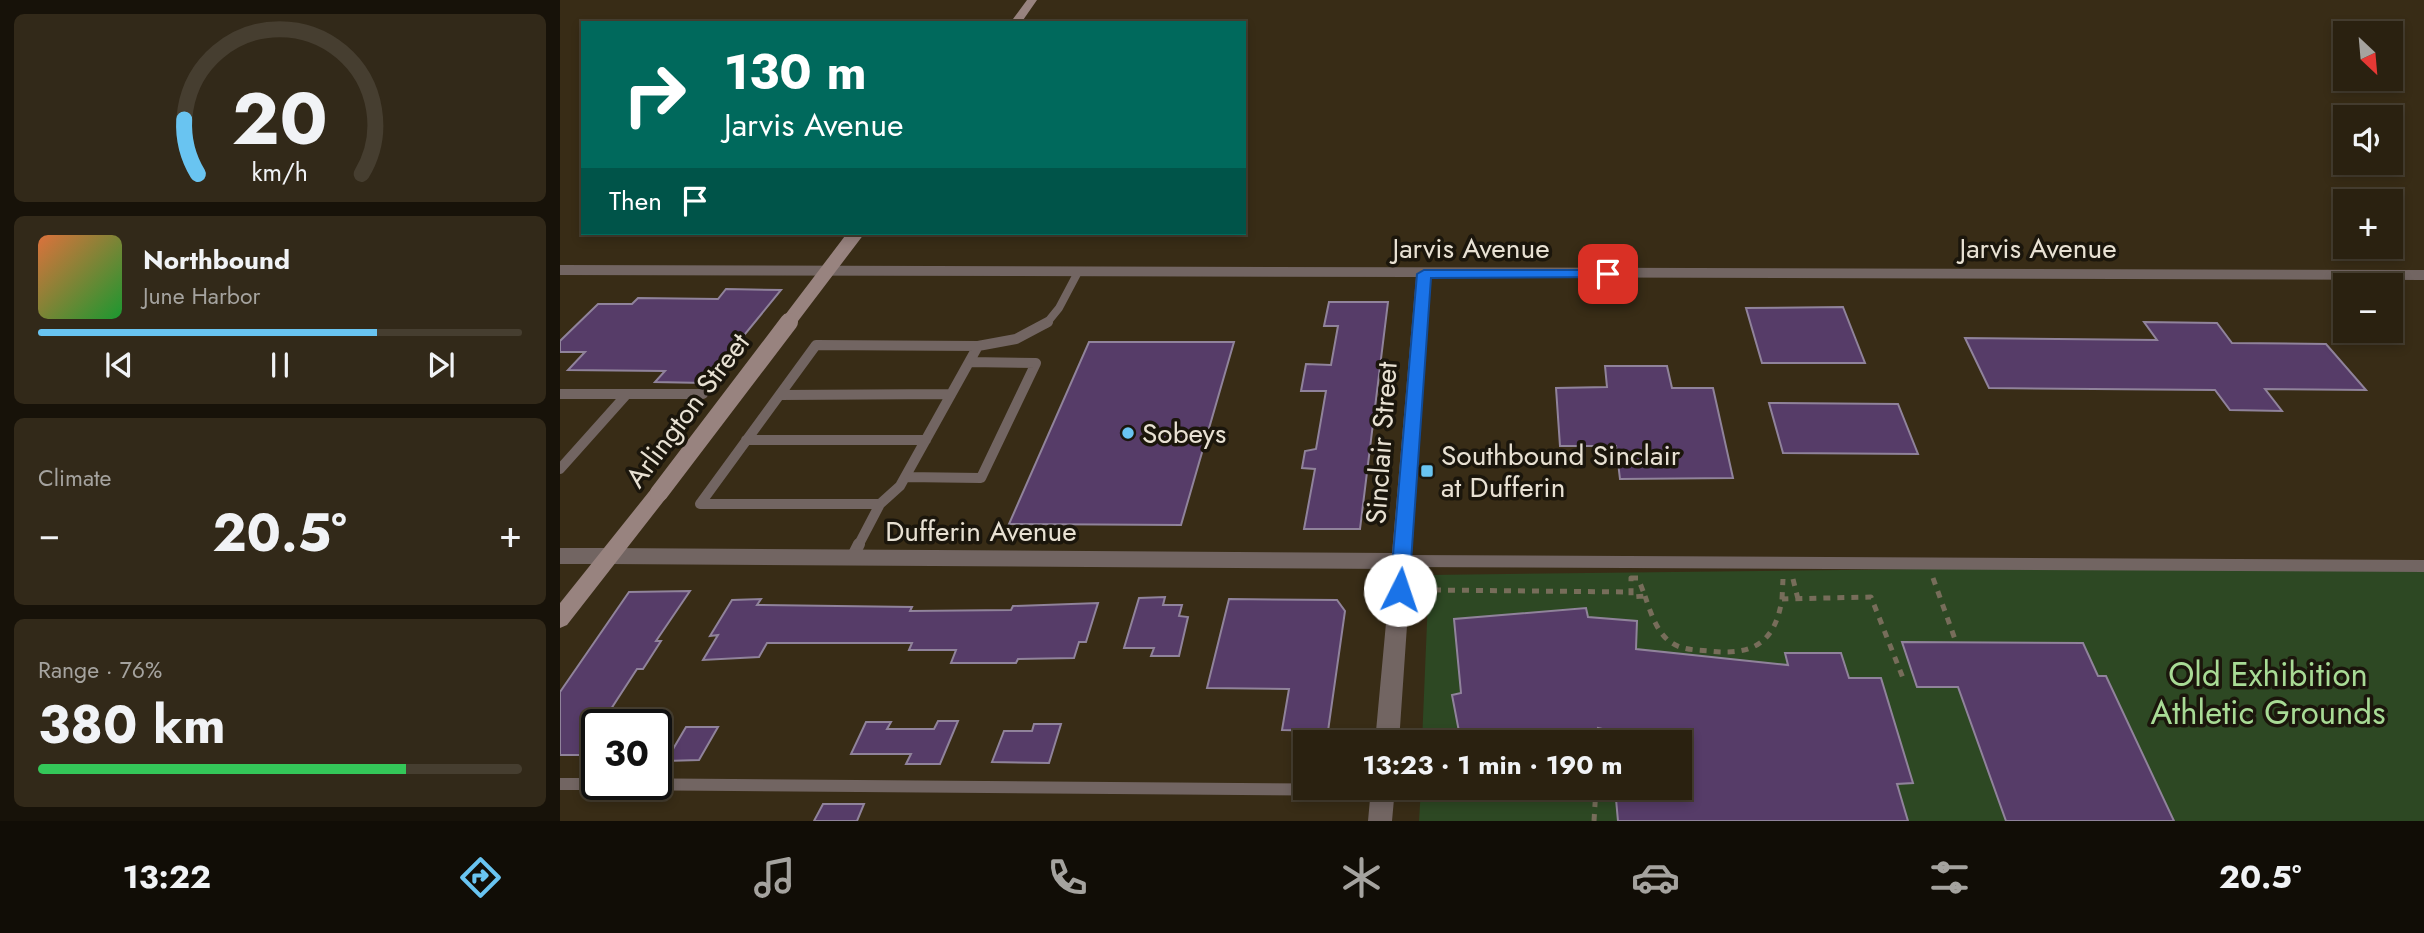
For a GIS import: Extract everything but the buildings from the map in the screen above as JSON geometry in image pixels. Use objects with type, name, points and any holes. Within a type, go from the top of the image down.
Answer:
[{"type":"main road","points":[[1016,21],[1032,0]]},
{"type":"main road","name":"Arlington Street","points":[[560,618],[659,493],[854,235]]},
{"type":"street","name":"Jarvis Avenue","points":[[560,270],[1077,274],[2424,275]]},
{"type":"street","name":"Sinclair Street","points":[[1388,730],[1424,274]]},
{"type":"street","name":"Dufferin Avenue","points":[[560,556],[1402,561]]},
{"type":"street","points":[[1380,821],[1382,800]]},
{"type":"lane","points":[[880,504],[699,504],[816,345],[978,346],[1008,342],[1048,326],[1059,311],[1077,274]]},
{"type":"lane","points":[[852,558],[880,504],[901,486],[978,346]]},
{"type":"lane","points":[[905,477],[981,478],[1035,363],[969,362]]},
{"type":"lane","points":[[560,394],[703,394]]},
{"type":"lane","points":[[560,469],[627,394]]},
{"type":"lane","points":[[780,395],[951,394]]},
{"type":"lane","points":[[746,440],[926,440]]},
{"type":"lane","points":[[1402,561],[2424,566]]},
{"type":"lane","points":[[560,784],[581,784]]},
{"type":"lane","points":[[672,784],[1293,788]]},
{"type":"path","points":[[1928,564],[1956,642]]},
{"type":"path","points":[[1645,596],[1631,597],[1631,578],[1638,578],[1670,641],[1690,649],[1732,655],[1752,650],[1773,631],[1782,599],[1783,577],[1792,578],[1798,599]]},
{"type":"path","points":[[1434,590],[1631,592]]},
{"type":"path","points":[[1782,599],[1871,597],[1903,678]]},
{"type":"path","points":[[1594,821],[1595,800]]},
{"type":"green space","name":"Old Exhibition Athletic Grounds","points":[[2424,563],[2424,821],[1419,821],[1420,800],[1692,800],[1692,730],[1423,730],[1429,575]]},
{"type":"place","name":"Sobeys","points":[[1128,433]]},
{"type":"place","name":"Southbound Sinclair at Dufferin","points":[[1427,471]]},
{"type":"route","points":[[1400,590],[1424,274],[1608,274]]}]
